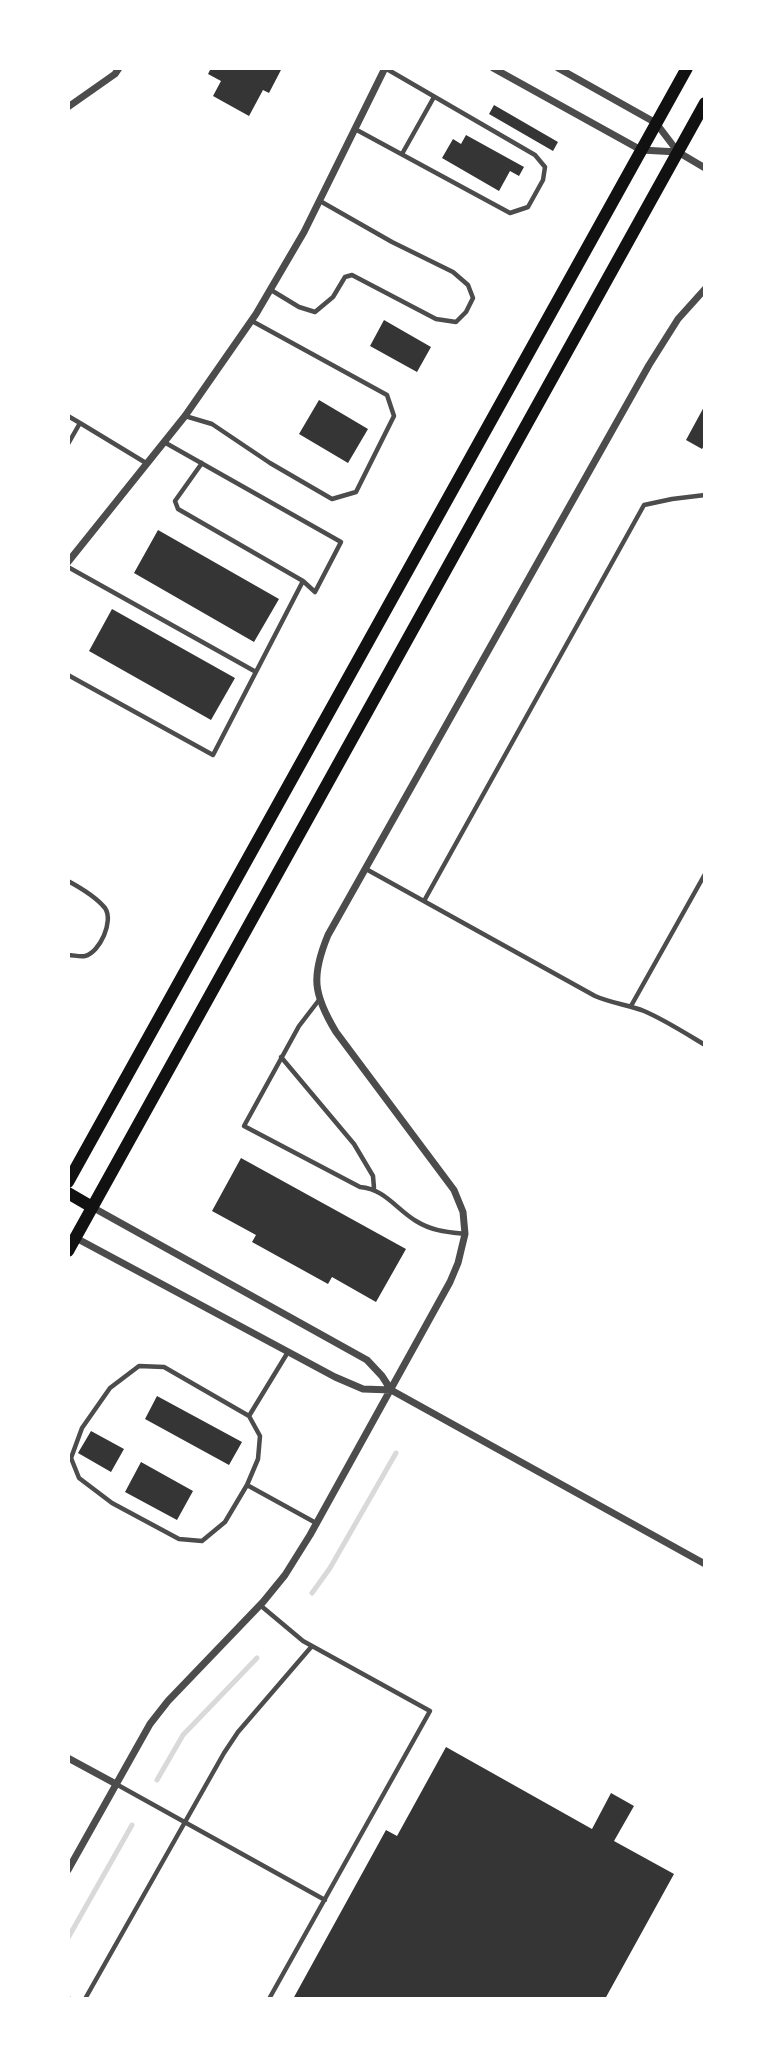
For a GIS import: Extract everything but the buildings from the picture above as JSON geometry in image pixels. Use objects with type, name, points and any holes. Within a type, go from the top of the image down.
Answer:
[{"type":"main road","points":[[68,1182],[687,68]]},
{"type":"main road","points":[[68,1251],[72,1236],[92,1207],[705,103]]},
{"type":"main road","points":[[68,1193],[92,1207]]},
{"type":"street","points":[[68,107],[116,74],[119,68]]},
{"type":"street","points":[[68,562],[185,416],[252,321],[320,201],[385,68]]},
{"type":"street","points":[[493,68],[641,150],[678,152]]},
{"type":"street","points":[[558,68],[656,123],[678,152],[705,168]]},
{"type":"street","points":[[68,1870],[136,1747],[160,1711],[285,1575],[450,1282],[465,1234],[463,1212],[454,1190],[327,1018],[317,992],[316,972],[322,949],[649,365],[678,319],[705,289]]},
{"type":"street","points":[[92,1207],[366,1360],[391,1390],[705,1564]]},
{"type":"street","points":[[72,1236],[355,1387],[377,1391],[391,1390]]},
{"type":"street","points":[[68,1758],[116,1784]]},
{"type":"lane","points":[[355,129],[510,213],[528,206],[543,180],[545,167],[535,155],[385,68]]},
{"type":"lane","points":[[402,154],[434,97]]},
{"type":"lane","points":[[271,290],[299,307],[315,312],[333,297],[345,277],[352,275],[436,319],[456,322],[466,312],[473,298],[468,285],[453,272],[392,242],[320,201]]},
{"type":"lane","points":[[185,416],[212,424],[270,463],[332,499],[356,492],[394,416],[387,395],[252,321]]},
{"type":"lane","points":[[68,416],[147,464]]},
{"type":"lane","points":[[68,444],[80,423]]},
{"type":"lane","points":[[164,442],[202,463],[341,542],[316,592],[303,581],[178,509],[175,501],[202,463]]},
{"type":"lane","points":[[424,901],[644,505],[705,495]]},
{"type":"lane","points":[[68,567],[256,672]]},
{"type":"lane","points":[[68,675],[213,755],[303,581]]},
{"type":"lane","points":[[366,869],[595,996],[615,1004],[631,1006],[705,1045]]},
{"type":"lane","points":[[631,1006],[705,874]]},
{"type":"lane","points":[[68,881],[107,910],[108,919],[93,952],[84,956],[68,955]]},
{"type":"lane","points":[[320,999],[299,1026],[244,1126],[360,1187],[374,1188],[416,1221],[437,1231],[465,1234]]},
{"type":"lane","points":[[281,1057],[354,1144],[373,1176],[374,1188]]},
{"type":"lane","points":[[249,1416],[288,1352]]},
{"type":"lane","points":[[139,1366],[164,1367],[249,1416],[260,1436],[258,1459],[247,1485],[225,1522],[202,1541],[179,1539],[112,1503],[79,1478],[71,1458],[82,1428],[110,1388],[139,1366]]},
{"type":"lane","points":[[247,1485],[316,1523]]},
{"type":"lane","points":[[260,1605],[292,1633],[312,1646],[430,1711],[269,1999]]},
{"type":"lane","points":[[85,1999],[224,1753],[238,1732],[312,1646]]},
{"type":"lane","points":[[116,1784],[325,1900]]},
{"type":"waterway","points":[[312,1593],[330,1568],[396,1453]]},
{"type":"waterway","points":[[157,1780],[183,1735],[257,1658]]},
{"type":"waterway","points":[[68,1938],[132,1825]]}]
